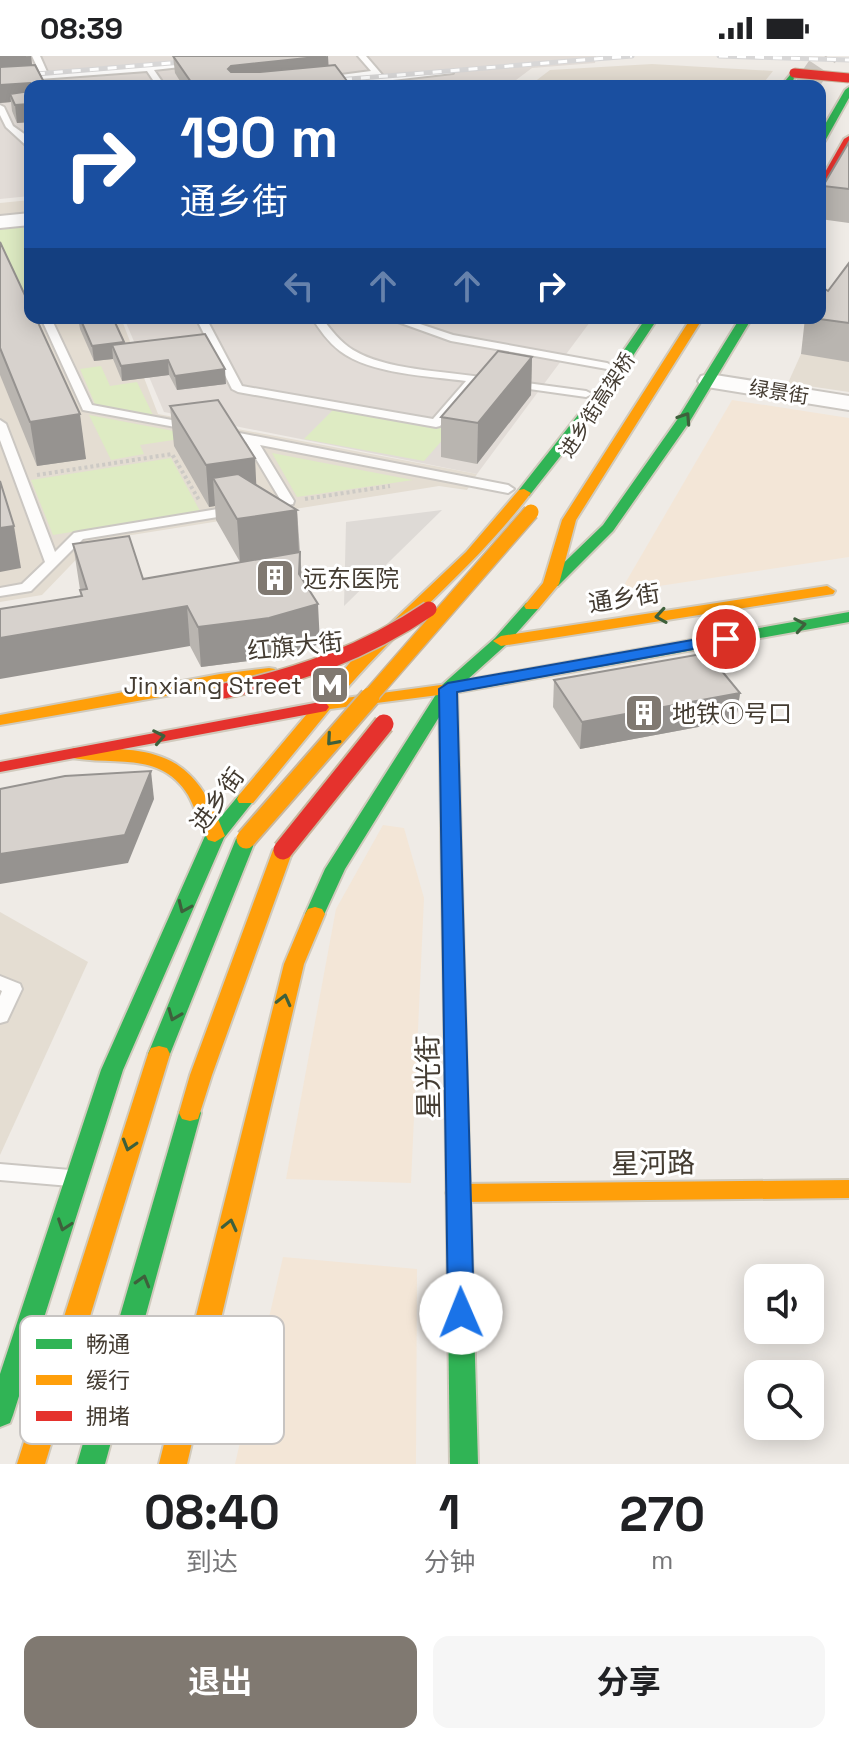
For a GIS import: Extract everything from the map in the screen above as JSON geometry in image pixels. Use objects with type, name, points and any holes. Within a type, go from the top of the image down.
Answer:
[{"type":"main road","points":[[822,80],[838,56]]},
{"type":"main road","points":[[826,98],[849,64]]},
{"type":"main road","points":[[789,79],[849,78]]},
{"type":"main road","points":[[826,130],[849,90]]},
{"type":"main road","points":[[826,179],[849,139]]},
{"type":"main road","points":[[471,555],[493,506],[586,394],[632,324]]},
{"type":"main road","name":"进乡街","points":[[33,1316],[112,1070],[215,836],[359,663],[471,555],[594,404],[648,324]]},
{"type":"main road","name":"进乡街高架桥","points":[[531,512],[658,324]]},
{"type":"main road","name":"进乡街高架桥","points":[[520,553],[550,516],[676,324]]},
{"type":"main road","points":[[551,584],[569,520],[693,324]]},
{"type":"main road","points":[[209,1316],[294,964],[335,869],[448,689],[501,641],[551,584],[608,528],[709,381],[742,324]]},
{"type":"main road","points":[[620,509],[656,432],[699,359]]},
{"type":"main road","name":"进乡街","points":[[76,1316],[152,1070],[246,839],[531,512]]},
{"type":"main road","points":[[0,734],[295,677],[415,620],[476,574]]},
{"type":"main road","name":"通乡街","points":[[501,641],[849,587]]},
{"type":"main road","points":[[0,767],[320,707],[448,689],[849,617]]},
{"type":"main road","points":[[472,646],[501,641]]},
{"type":"main road","name":"红旗大街","points":[[0,720],[220,679],[428,652]]},
{"type":"main road","points":[[133,1316],[201,1075],[283,850],[421,677]]},
{"type":"main road","name":"星光街","points":[[448,689],[464,1464]]},
{"type":"main road","points":[[74,753],[132,752],[173,764],[200,793],[215,836]]},
{"type":"main road","name":"星河路","points":[[458,1193],[849,1189]]},
{"type":"main road","name":"进乡街","points":[[0,1415],[20,1355]]},
{"type":"main road","name":"进乡街","points":[[31,1464],[37,1444]]},
{"type":"main road","points":[[91,1464],[97,1444]]},
{"type":"main road","points":[[173,1464],[178,1444]]},
{"type":"street","points":[[0,222],[24,220]]},
{"type":"street","name":"绿景街","points":[[709,381],[849,403]]},
{"type":"lane","points":[[36,56],[45,76]]},
{"type":"lane","points":[[362,56],[380,80],[449,73]]},
{"type":"lane","points":[[0,80],[210,64]]},
{"type":"lane","points":[[149,68],[157,80]]},
{"type":"lane","points":[[15,106],[0,107],[10,127],[24,137]]},
{"type":"lane","points":[[10,127],[24,126]]},
{"type":"lane","points":[[49,324],[87,408],[508,489]]},
{"type":"lane","points":[[204,324],[238,389],[436,423],[474,379]]},
{"type":"lane","points":[[321,324],[328,335],[352,354],[401,368],[488,381]]},
{"type":"lane","points":[[410,324],[451,338],[607,366]]},
{"type":"lane","points":[[502,383],[586,394]]},
{"type":"lane","points":[[0,424],[52,563]]},
{"type":"lane","points":[[0,592],[26,588],[79,536],[288,501],[251,440]]},
{"type":"lane","points":[[0,982],[13,989],[0,1016]]},
{"type":"lane","points":[[0,1172],[79,1179]]},
{"type":"path","points":[[20,478],[172,454],[207,515]]},
{"type":"path","points":[[288,501],[404,484]]},
{"type":"shaded area","points":[[0,56],[596,56],[595,63],[532,68],[516,80],[24,80],[24,197],[0,199]]},
{"type":"shaded area","points":[[652,64],[773,71],[766,80],[537,80],[550,70]]},
{"type":"shaded area","points":[[24,201],[24,324],[123,324],[158,414],[477,474],[467,490],[439,486],[94,541],[42,595],[0,602],[0,203]]},
{"type":"shaded area","points":[[849,264],[849,392],[788,383],[817,324],[826,324],[826,307]]},
{"type":"shaded area","points":[[127,324],[589,324],[477,474],[164,412]]},
{"type":"shaded area","points":[[732,400],[849,418],[849,557],[620,592]]},
{"type":"shaded area","points":[[442,510],[344,606],[346,522]]},
{"type":"shaded area","points":[[383,825],[404,828],[424,898],[411,1183],[286,1179],[336,909]]},
{"type":"shaded area","points":[[0,912],[88,962],[0,1155]]},
{"type":"shaded area","points":[[283,1257],[417,1269],[416,1464],[235,1464],[240,1444],[284,1444],[284,1316],[269,1316]]},
{"type":"green space","points":[[10,224],[24,229],[24,306],[0,269],[0,225]]},
{"type":"green space","points":[[101,366],[110,386],[137,382],[153,415],[95,404],[80,369]]},
{"type":"green space","points":[[336,407],[453,428],[424,461],[304,439]]},
{"type":"green space","points":[[89,415],[200,436],[140,445],[144,454],[111,460]]},
{"type":"green space","points":[[272,453],[413,480],[297,497]]},
{"type":"green space","points":[[171,458],[200,511],[53,535],[31,480]]},
{"type":"building","points":[[173,56],[326,56],[231,66],[228,69],[231,72],[260,72],[335,65],[346,80],[190,80]]},
{"type":"building","points":[[35,65],[43,80],[0,85],[0,67]]},
{"type":"building","points":[[24,92],[24,104],[15,105],[10,94]]},
{"type":"building","points":[[849,142],[849,189],[826,186],[826,181]]},
{"type":"building","points":[[0,242],[24,293],[24,324],[39,324],[80,414],[30,422],[0,348]]},
{"type":"building","points":[[849,263],[849,323],[826,320],[826,290]]},
{"type":"building","points":[[83,324],[116,324],[124,342],[92,346]]},
{"type":"building","points":[[205,334],[225,369],[175,376],[168,360],[121,366],[112,345]]},
{"type":"building","points":[[498,351],[532,357],[478,423],[441,417]]},
{"type":"building","points":[[218,400],[255,458],[206,465],[170,406]]},
{"type":"building","points":[[238,474],[297,510],[237,519],[213,478]]},
{"type":"building","points":[[0,481],[14,526],[0,528]]},
{"type":"building","points":[[129,536],[143,579],[300,552],[299,574],[318,604],[269,618],[198,627],[187,606],[0,638],[0,609],[82,596],[80,590],[87,589],[73,544]]},
{"type":"building","points":[[707,653],[740,693],[582,722],[554,680]]},
{"type":"building","points":[[151,771],[125,835],[0,854],[0,789],[65,776]]},
{"type":"tunnel","points":[[810,80],[826,56]]},
{"type":"railway","points":[[337,80],[632,56]]},
{"type":"railway","points":[[719,56],[849,60]]},
{"type":"railway","points":[[0,77],[195,61]]},
{"type":"traffic: fast","points":[[789,80],[794,73]]},
{"type":"traffic: fast","points":[[826,130],[849,90]]},
{"type":"traffic: fast","points":[[524,493],[594,404],[648,324]]},
{"type":"traffic: fast","points":[[552,583],[608,528],[683,421],[742,324]]},
{"type":"traffic: fast","points":[[315,914],[335,869],[448,689],[501,641],[532,606]]},
{"type":"traffic: fast","points":[[448,689],[849,617]]},
{"type":"traffic: fast","points":[[32,1316],[112,1070],[215,836],[246,799]]},
{"type":"traffic: fast","points":[[159,1054],[246,839]]},
{"type":"traffic: fast","points":[[456,1077],[464,1464]]},
{"type":"traffic: fast","points":[[133,1316],[190,1113]]},
{"type":"traffic: fast","points":[[0,1415],[20,1353]]},
{"type":"traffic: fast","points":[[91,1464],[97,1444]]},
{"type":"traffic: slow","points":[[532,606],[551,584],[569,520],[693,324]]},
{"type":"traffic: slow","points":[[246,799],[359,663],[471,555],[524,493]]},
{"type":"traffic: slow","points":[[246,839],[531,512]]},
{"type":"traffic: slow","points":[[501,641],[827,591]]},
{"type":"traffic: slow","points":[[0,720],[220,679],[269,673]]},
{"type":"traffic: slow","points":[[335,705],[448,689]]},
{"type":"traffic: slow","points":[[74,753],[125,754],[164,764],[180,774],[193,788],[215,836]]},
{"type":"traffic: slow","points":[[190,1113],[283,850]]},
{"type":"traffic: slow","points":[[209,1316],[294,964],[315,914]]},
{"type":"traffic: slow","points":[[77,1316],[159,1054]]},
{"type":"traffic: slow","points":[[458,1193],[849,1189]]},
{"type":"traffic: slow","points":[[31,1464],[37,1444]]},
{"type":"traffic: slow","points":[[173,1464],[178,1444]]},
{"type":"traffic: jam","points":[[794,73],[849,78]]},
{"type":"traffic: jam","points":[[826,179],[849,139]]},
{"type":"traffic: jam","points":[[224,691],[280,679],[331,662],[380,640],[429,609]]},
{"type":"traffic: jam","points":[[448,689],[456,1077]]},
{"type":"traffic: jam","points":[[0,767],[320,707]]},
{"type":"traffic: jam","points":[[283,850],[384,724]]},
{"type":"place","name":"远东医院","points":[[275,578]]},
{"type":"place","name":"Jinxiang Street","points":[[330,685]]},
{"type":"place","name":"地铁①号口","points":[[644,713]]},
{"type":"route","points":[[461,1313],[448,689],[726,639]]}]
